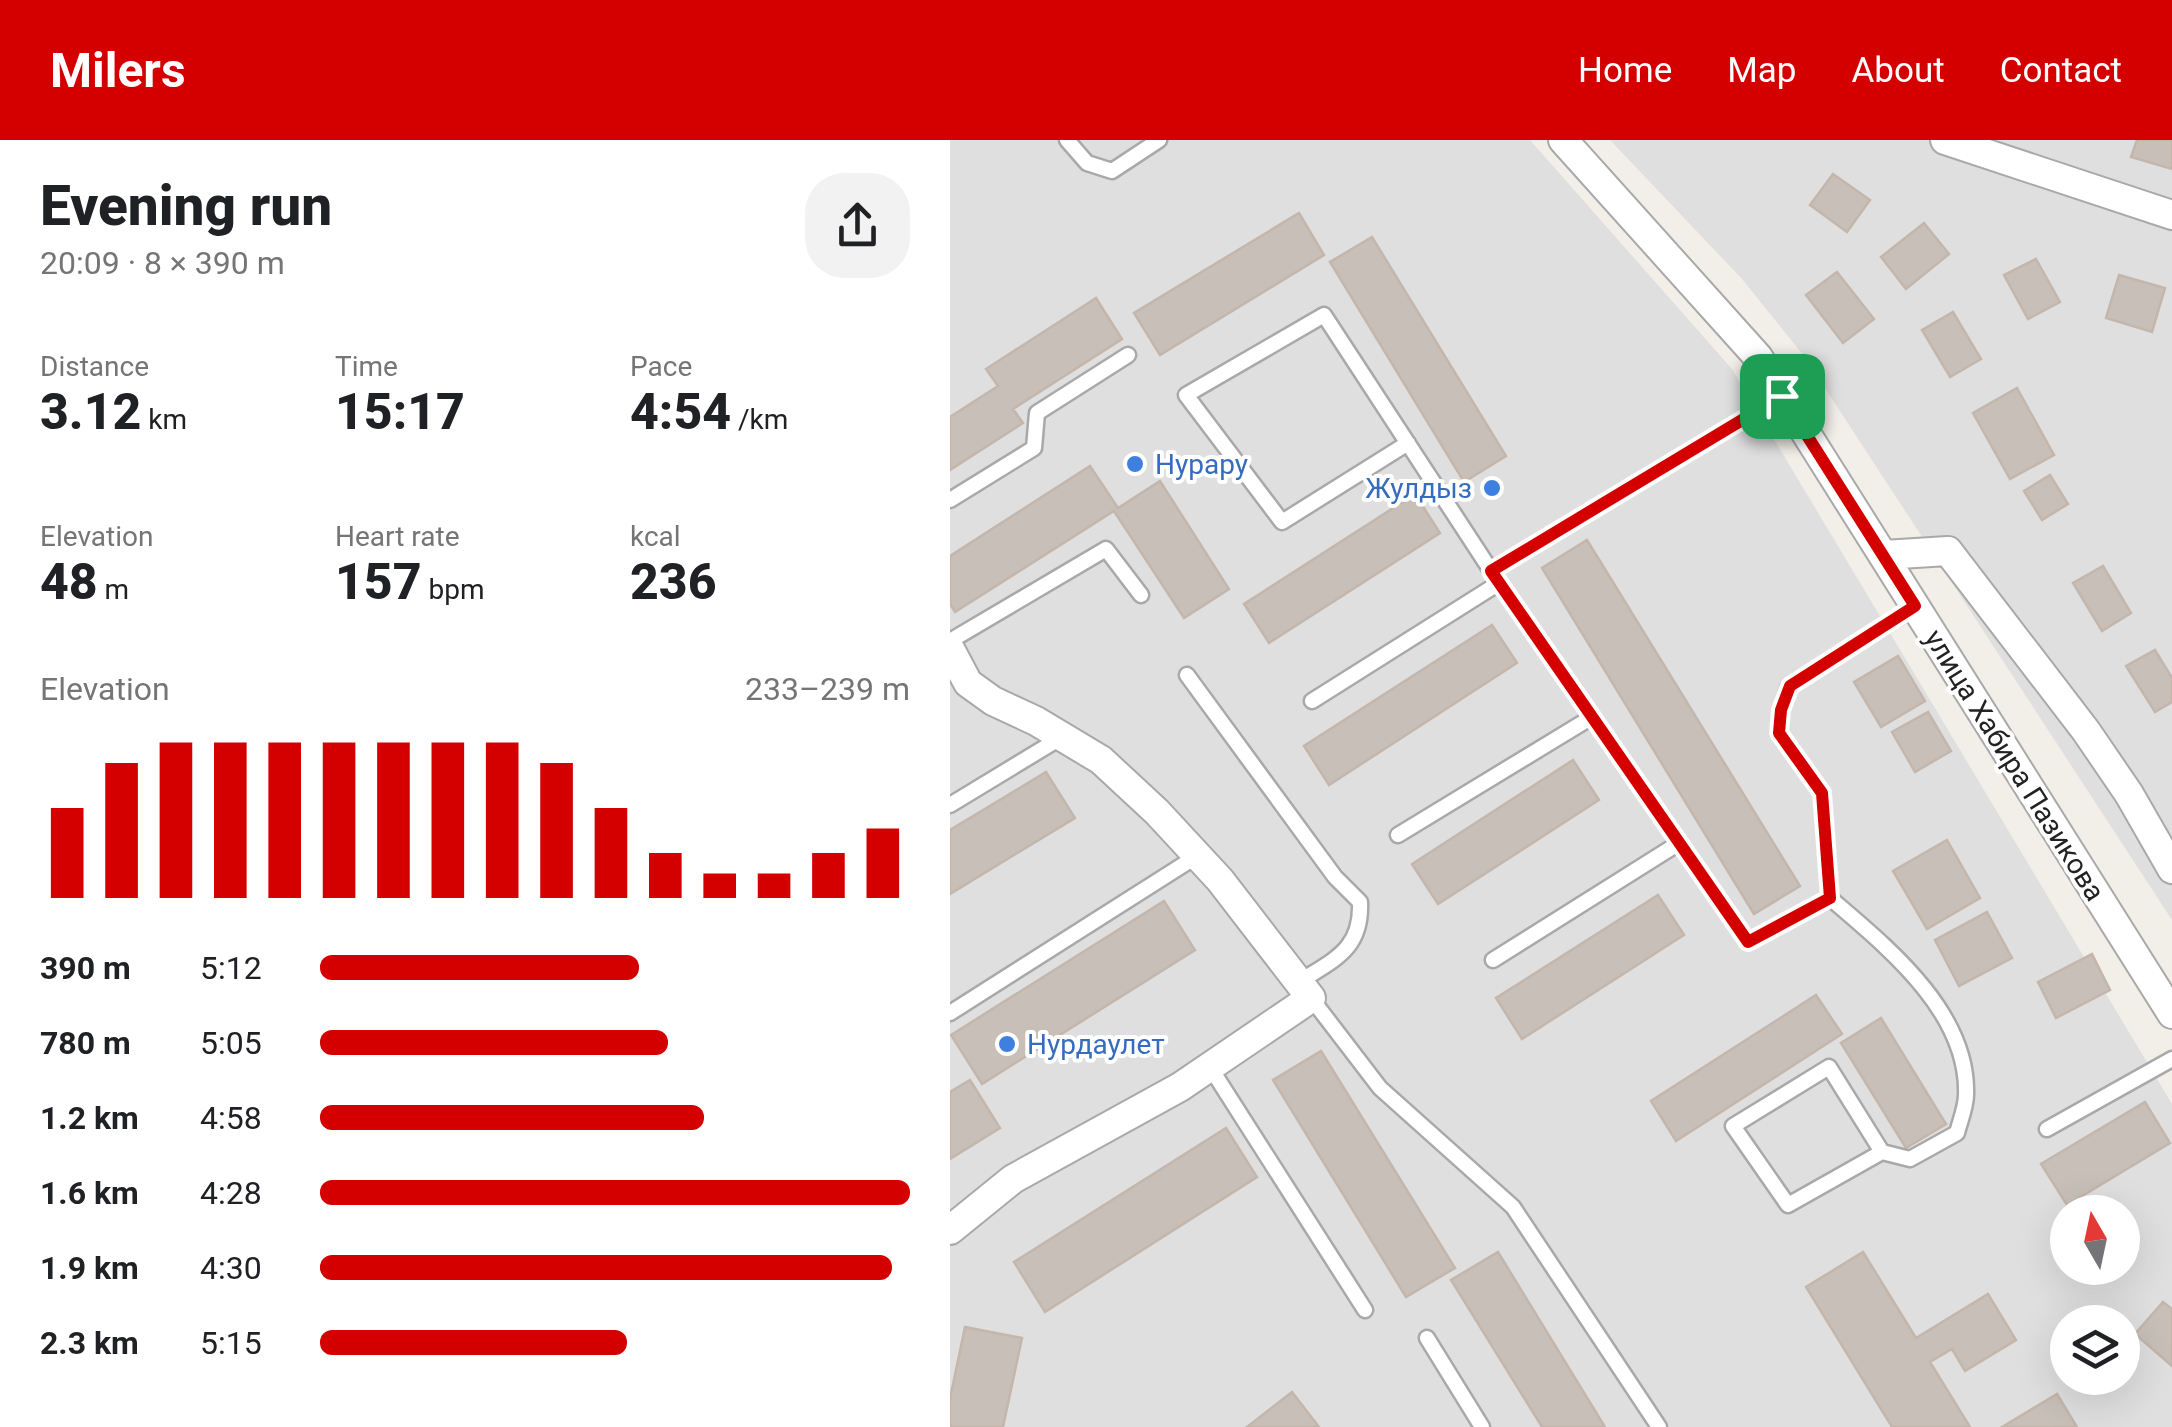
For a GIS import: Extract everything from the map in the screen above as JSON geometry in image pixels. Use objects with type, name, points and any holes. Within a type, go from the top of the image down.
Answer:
[{"type":"street","name":"улица Хабира Пазикова","points":[[1563,140],[1758,357],[2172,1014]]},
{"type":"street","points":[[1945,140],[2172,216]]},
{"type":"street","points":[[1882,555],[1948,552],[2086,731],[2129,794],[2172,870]]},
{"type":"street","points":[[950,649],[959,688],[993,700],[1101,760],[1157,812],[1220,880],[1305,990],[1210,1067],[1013,1179],[950,1230]]},
{"type":"lane","points":[[1066,140],[1086,162],[1112,171],[1158,140]]},
{"type":"lane","points":[[1408,443],[1282,522],[1186,394],[1324,315],[1408,443],[1495,577],[1748,942],[1830,898]]},
{"type":"lane","points":[[950,500],[1034,448],[1037,413],[1128,355]]},
{"type":"lane","points":[[1312,701],[1495,577],[1782,396]]},
{"type":"lane","points":[[950,641],[1106,548],[1141,595]]},
{"type":"lane","points":[[1882,1152],[1829,1067],[1733,1126],[1788,1205],[1882,1152],[1910,1159],[1956,1133],[1967,1098],[1962,1057],[1929,992],[1883,944],[1830,898],[1822,793],[1779,733],[1781,710],[1790,686],[1915,606]]},
{"type":"lane","points":[[1187,675],[1335,876],[1360,902],[1362,925],[1355,938],[1305,990],[1380,1088],[1513,1207],[1660,1427]]},
{"type":"lane","points":[[1398,835],[1592,717]]},
{"type":"lane","points":[[950,805],[1062,737]]},
{"type":"lane","points":[[1493,960],[1679,843]]},
{"type":"lane","points":[[950,1014],[1197,856]]},
{"type":"lane","points":[[2047,1128],[2172,1060]]},
{"type":"lane","points":[[1210,1067],[1365,1310]]},
{"type":"lane","points":[[1428,1338],[1482,1427]]},
{"type":"shaded area","points":[[950,140],[1530,140],[1732,369],[2172,1104],[2172,1427],[950,1427]]},
{"type":"shaded area","points":[[1610,140],[2172,140],[2172,920],[1804,356],[1742,279]]},
{"type":"building","points":[[2137,140],[2172,140],[2172,169],[2131,157]]},
{"type":"building","points":[[1833,174],[1870,200],[1847,232],[1810,205]]},
{"type":"building","points":[[1299,213],[1324,255],[1160,355],[1134,313]]},
{"type":"building","points":[[1924,223],[1949,254],[1906,289],[1881,257]]},
{"type":"building","points":[[1372,237],[1506,456],[1464,482],[1330,262]]},
{"type":"building","points":[[2036,259],[2060,302],[2028,319],[2004,275]]},
{"type":"building","points":[[1837,272],[1874,319],[1843,343],[1806,295]]},
{"type":"building","points":[[2119,275],[2165,288],[2152,332],[2106,318]]},
{"type":"building","points":[[1096,298],[1122,339],[1013,409],[1023,423],[950,470],[950,417],[998,386],[986,369]]},
{"type":"building","points":[[1953,312],[1981,359],[1950,377],[1922,330]]},
{"type":"building","points":[[2017,388],[2054,455],[2010,479],[1973,413]]},
{"type":"building","points":[[1090,466],[1118,508],[1160,481],[1229,589],[1184,618],[1114,511],[955,612],[950,604],[950,556]]},
{"type":"building","points":[[2050,475],[2068,504],[2042,520],[2024,491]]},
{"type":"building","points":[[1415,494],[1440,533],[1269,643],[1244,604]]},
{"type":"building","points":[[1587,540],[1800,886],[1754,914],[1542,568]]},
{"type":"building","points":[[2103,566],[2131,613],[2102,631],[2073,583]]},
{"type":"building","points":[[1492,625],[1517,663],[1329,785],[1304,746]]},
{"type":"building","points":[[2155,650],[2172,678],[2172,702],[2155,712],[2126,666]]},
{"type":"building","points":[[1898,656],[1925,701],[1881,727],[1854,682]]},
{"type":"building","points":[[1928,712],[1951,751],[1915,772],[1892,732]]},
{"type":"building","points":[[1573,760],[1599,800],[1438,904],[1412,864]]},
{"type":"building","points":[[1046,772],[1075,818],[950,894],[950,830]]},
{"type":"building","points":[[1947,840],[1980,898],[1927,929],[1893,871]]},
{"type":"building","points":[[1658,895],[1684,935],[1522,1039],[1496,998]]},
{"type":"building","points":[[1164,901],[1195,950],[982,1084],[951,1035]]},
{"type":"building","points":[[1987,912],[2012,958],[1959,986],[1935,940]]},
{"type":"building","points":[[2092,954],[2110,990],[2056,1018],[2038,982]]},
{"type":"building","points":[[1816,995],[1842,1034],[1676,1141],[1651,1101]]},
{"type":"building","points":[[1881,1018],[1946,1124],[1906,1148],[1841,1043]]},
{"type":"building","points":[[1321,1051],[1455,1268],[1406,1297],[1273,1080]]},
{"type":"building","points":[[970,1080],[1000,1128],[950,1159],[950,1092]]},
{"type":"building","points":[[2145,1102],[2170,1143],[2084,1195],[2061,1195],[2041,1164]]},
{"type":"building","points":[[1226,1128],[1257,1177],[1045,1312],[1014,1262]]},
{"type":"building","points":[[1498,1252],[1605,1427],[1542,1427],[1451,1280]]},
{"type":"building","points":[[1863,1252],[1916,1338],[1988,1294],[2016,1340],[1965,1371],[1952,1349],[1930,1362],[1970,1427],[1892,1427],[1806,1287]]},
{"type":"building","points":[[2163,1302],[2172,1309],[2172,1366],[2140,1338],[2140,1328]]},
{"type":"building","points":[[965,1327],[1022,1338],[1003,1427],[950,1427],[950,1399]]},
{"type":"building","points":[[1292,1392],[1319,1427],[1247,1427]]},
{"type":"building","points":[[2058,1395],[2077,1427],[2002,1427]]},
{"type":"place","name":"Нурару","points":[[1135,464]]},
{"type":"place","name":"Жулдыз","points":[[1492,488]]},
{"type":"place","name":"Нурдаулет","points":[[1007,1044]]},
{"type":"route","points":[[1782,396],[1915,606],[1790,686],[1781,710],[1779,733],[1822,793],[1830,898],[1748,942],[1491,571],[1782,396]]}]
